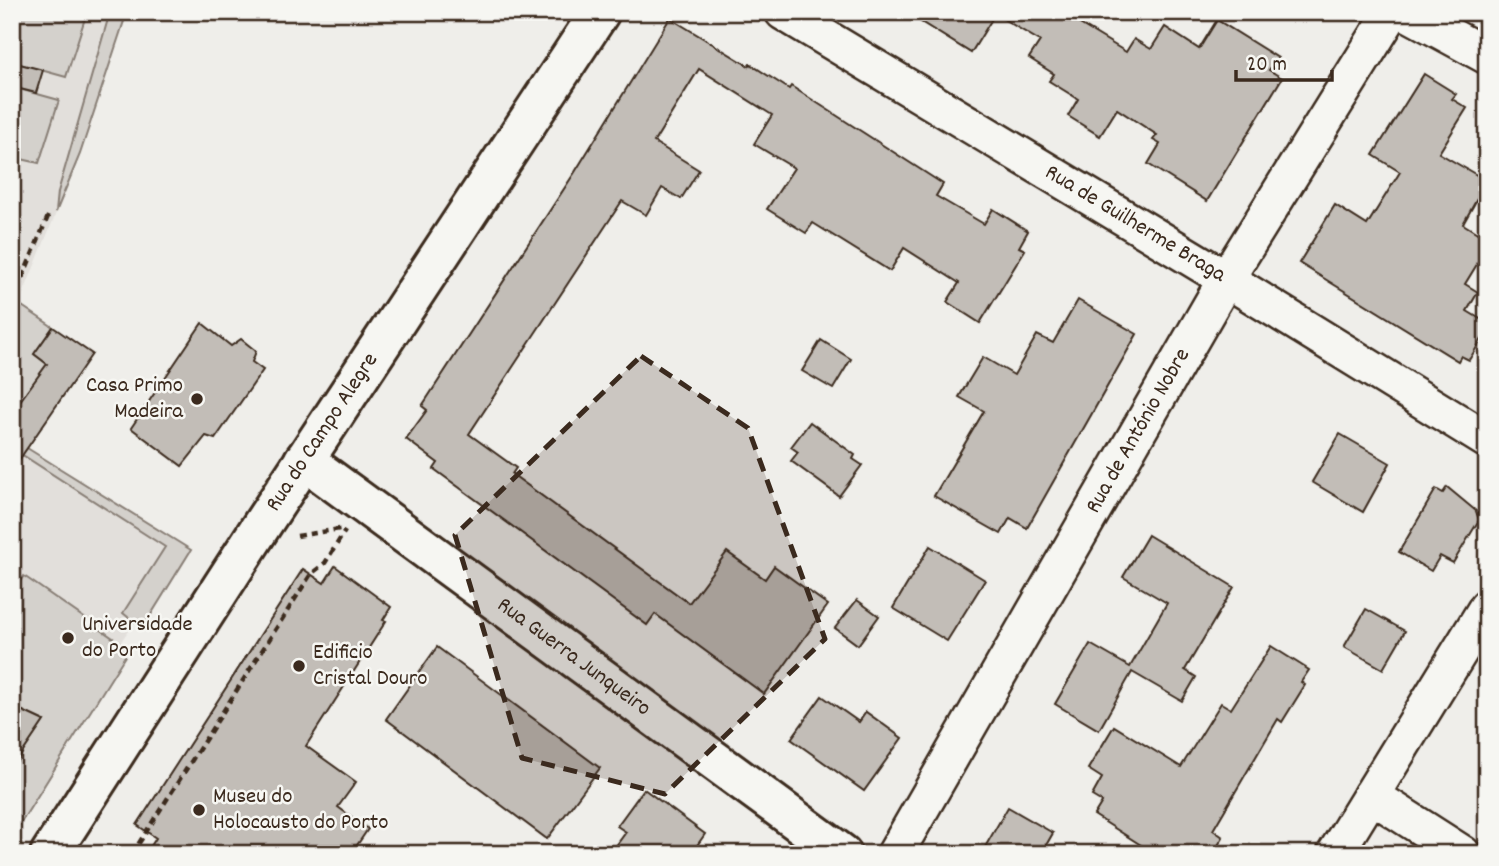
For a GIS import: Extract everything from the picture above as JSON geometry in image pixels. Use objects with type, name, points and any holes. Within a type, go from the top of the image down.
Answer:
[{"type":"main road","name":"Rua do Campo Alegre","points":[[50,854],[304,460],[600,12]]},
{"type":"main road","name":"Rua Guerra Junqueiro","points":[[304,460],[842,854]]},
{"type":"street","name":"Rua de Guilherme Braga","points":[[783,12],[1487,440]]},
{"type":"street","name":"Rua de António Nobre","points":[[895,854],[1226,279],[1392,12]]},
{"type":"street","points":[[1406,12],[1487,57]]},
{"type":"street","points":[[1335,854],[1487,607]]},
{"type":"street","points":[[1371,796],[1463,854]]},
{"type":"path","points":[[13,300],[48,214]]},
{"type":"path","points":[[132,854],[311,574],[325,563],[348,527],[293,537]]},
{"type":"highlighted area","points":[[641,356],[748,428],[825,639],[665,794],[522,758],[455,535]]},
{"type":"shaded area","points":[[12,12],[127,12],[80,154],[19,304],[53,327],[34,354],[47,364],[12,412]]},
{"type":"shaded area","points":[[13,12],[87,12],[66,77],[12,62]]},
{"type":"shaded area","points":[[110,12],[127,12],[80,154],[56,212],[58,192]]},
{"type":"shaded area","points":[[12,87],[59,100],[39,163],[12,157]]},
{"type":"shaded area","points":[[19,304],[53,327],[34,354],[47,364],[12,412],[12,323]]},
{"type":"shaded area","name":"Universidade do Porto","points":[[12,438],[191,550],[147,621],[134,622],[120,643],[125,656],[12,837]]},
{"type":"shaded area","points":[[27,448],[191,550],[147,621],[134,622],[123,613],[165,547],[24,456],[12,453]]},
{"type":"shaded area","points":[[24,576],[120,643],[125,656],[12,837],[12,768],[44,721],[12,706],[12,591]]},
{"type":"building","points":[[905,12],[1060,12],[1126,52],[1134,39],[1151,49],[1165,27],[1199,49],[1217,20],[1278,58],[1269,70],[1282,78],[1207,201],[1148,164],[1160,144],[1153,140],[1157,135],[1117,109],[1100,136],[1068,116],[1078,99],[1049,81],[1054,74],[1029,58],[1040,41],[995,14],[971,53]]},
{"type":"building","points":[[670,18],[789,89],[791,86],[943,184],[936,196],[984,224],[993,209],[1028,231],[1019,247],[1025,250],[980,323],[947,302],[959,283],[904,248],[890,271],[813,223],[806,233],[767,209],[794,168],[754,144],[772,115],[699,69],[654,142],[699,170],[681,199],[662,188],[646,215],[622,201],[469,434],[516,468],[512,474],[689,603],[727,552],[765,579],[774,566],[828,605],[764,694],[655,614],[647,625],[434,469],[438,463],[406,439],[427,410],[422,406],[575,172]]},
{"type":"building","points":[[12,62],[43,70],[36,93],[12,87]]},
{"type":"building","points":[[1424,74],[1456,94],[1452,99],[1467,108],[1439,153],[1487,181],[1463,224],[1487,239],[1487,248],[1465,284],[1478,292],[1467,311],[1487,323],[1487,331],[1469,360],[1461,356],[1458,361],[1299,263],[1335,205],[1367,225],[1400,172],[1373,155]]},
{"type":"building","points":[[1078,300],[1137,334],[1027,528],[1010,518],[1001,534],[934,496],[984,411],[959,397],[983,357],[1014,375],[1037,335],[1053,343]]},
{"type":"building","name":"Casa Primo Madeira","points":[[202,323],[231,346],[241,339],[256,351],[252,362],[263,370],[215,439],[206,436],[182,466],[131,428]]},
{"type":"building","points":[[53,327],[92,354],[12,470],[12,412],[47,364],[34,354]]},
{"type":"building","points":[[821,340],[851,359],[833,389],[802,371]]},
{"type":"building","points":[[810,422],[855,455],[853,459],[862,465],[839,496],[791,461],[798,452],[791,447]]},
{"type":"building","points":[[1340,434],[1390,463],[1363,512],[1312,482]]},
{"type":"building","points":[[1447,487],[1476,511],[1479,520],[1453,563],[1440,556],[1431,571],[1399,552],[1436,489],[1443,493]]},
{"type":"building","points":[[1148,535],[1234,587],[1185,670],[1196,677],[1182,701],[1132,672],[1099,730],[1055,704],[1090,644],[1130,667],[1167,603],[1123,577]]},
{"type":"building","points":[[930,546],[985,580],[947,641],[893,608]]},
{"type":"building","points":[[335,566],[391,607],[383,620],[386,621],[306,746],[356,782],[338,807],[368,829],[351,854],[146,854],[156,838],[137,825],[303,569],[324,583]]},
{"type":"building","points":[[857,600],[879,616],[858,645],[835,628]]},
{"type":"building","points":[[1366,609],[1405,631],[1383,669],[1344,647]]},
{"type":"building","points":[[1271,646],[1309,670],[1301,682],[1305,685],[1282,722],[1278,719],[1213,830],[1223,837],[1213,854],[1155,854],[1094,815],[1102,802],[1092,796],[1102,778],[1088,769],[1114,726],[1181,767],[1221,703],[1231,709]]},
{"type":"building","points":[[437,647],[600,768],[547,839],[386,719]]},
{"type":"building","points":[[822,696],[859,722],[866,712],[902,738],[864,791],[791,739]]},
{"type":"building","points":[[12,706],[44,721],[12,768]]},
{"type":"building","points":[[644,789],[705,834],[691,854],[610,854],[626,832],[617,826]]},
{"type":"building","points":[[1008,807],[1053,833],[1041,854],[981,854]]},
{"type":"place","name":"Casa Primo Madeira","points":[[197,399]]},
{"type":"place","name":"Universidade do Porto","points":[[68,638]]},
{"type":"place","name":"Edificio Cristal Douro","points":[[299,666]]},
{"type":"place","name":"Museu do Holocausto do Porto","points":[[199,810]]}]
